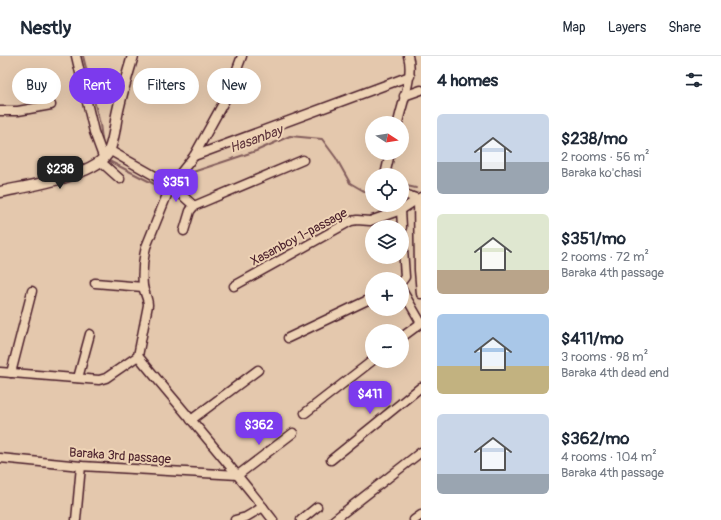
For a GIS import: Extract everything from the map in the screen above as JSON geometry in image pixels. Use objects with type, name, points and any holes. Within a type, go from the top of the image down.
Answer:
[{"type":"main road","points":[[0,192],[59,179],[86,170],[106,156],[133,56]]},
{"type":"street","points":[[76,56],[94,132],[120,179]]},
{"type":"street","points":[[0,372],[99,380],[106,378],[138,356],[148,305],[148,299],[143,287],[144,256],[146,247],[171,185],[194,156],[226,98],[242,56]]},
{"type":"street","points":[[400,116],[410,76],[408,56]]},
{"type":"street","points":[[194,156],[410,76]]},
{"type":"street","points":[[404,96],[421,90]]},
{"type":"street","points":[[0,112],[18,111],[51,105]]},
{"type":"street","points":[[106,156],[171,185],[194,206]]},
{"type":"street","points":[[184,231],[190,211],[194,206],[304,160]]},
{"type":"street","points":[[409,195],[420,198],[419,270],[421,294]]},
{"type":"street","name":"Xasanboy 1-passage","points":[[409,205],[420,198]]},
{"type":"street","name":"Xasanboy 1-passage","points":[[234,286],[351,221],[370,221],[395,212]]},
{"type":"street","points":[[95,283],[143,287]]},
{"type":"street","points":[[11,373],[32,291]]},
{"type":"street","points":[[288,338],[365,301]]},
{"type":"street","points":[[409,302],[421,323],[409,332]]},
{"type":"street","points":[[78,378],[90,334]]},
{"type":"street","points":[[138,356],[238,475],[273,520]]},
{"type":"street","points":[[305,413],[365,366]]},
{"type":"street","points":[[191,420],[258,370]]},
{"type":"street","points":[[331,460],[421,387]]},
{"type":"street","points":[[238,475],[293,433]]},
{"type":"street","points":[[334,520],[421,452]]},
{"type":"street","name":"Baraka 3rd passage","points":[[0,458],[81,466],[238,475]]},
{"type":"street","points":[[76,520],[81,466]]},
{"type":"street","points":[[235,520],[263,507]]},
{"type":"street","points":[[301,520],[316,507]]},
{"type":"street","points":[[414,520],[421,515]]},
{"type":"waterway","name":"Hasanbay","points":[[83,56],[100,124],[103,147]]},
{"type":"waterway","name":"Hasanbay","points":[[193,172],[256,151],[290,136],[322,139],[336,158],[350,183],[365,192]]},
{"type":"waterway","name":"Hasanbay","points":[[108,158],[109,161],[166,190]]},
{"type":"waterway","name":"Hasanbay","points":[[409,186],[416,188]]}]
